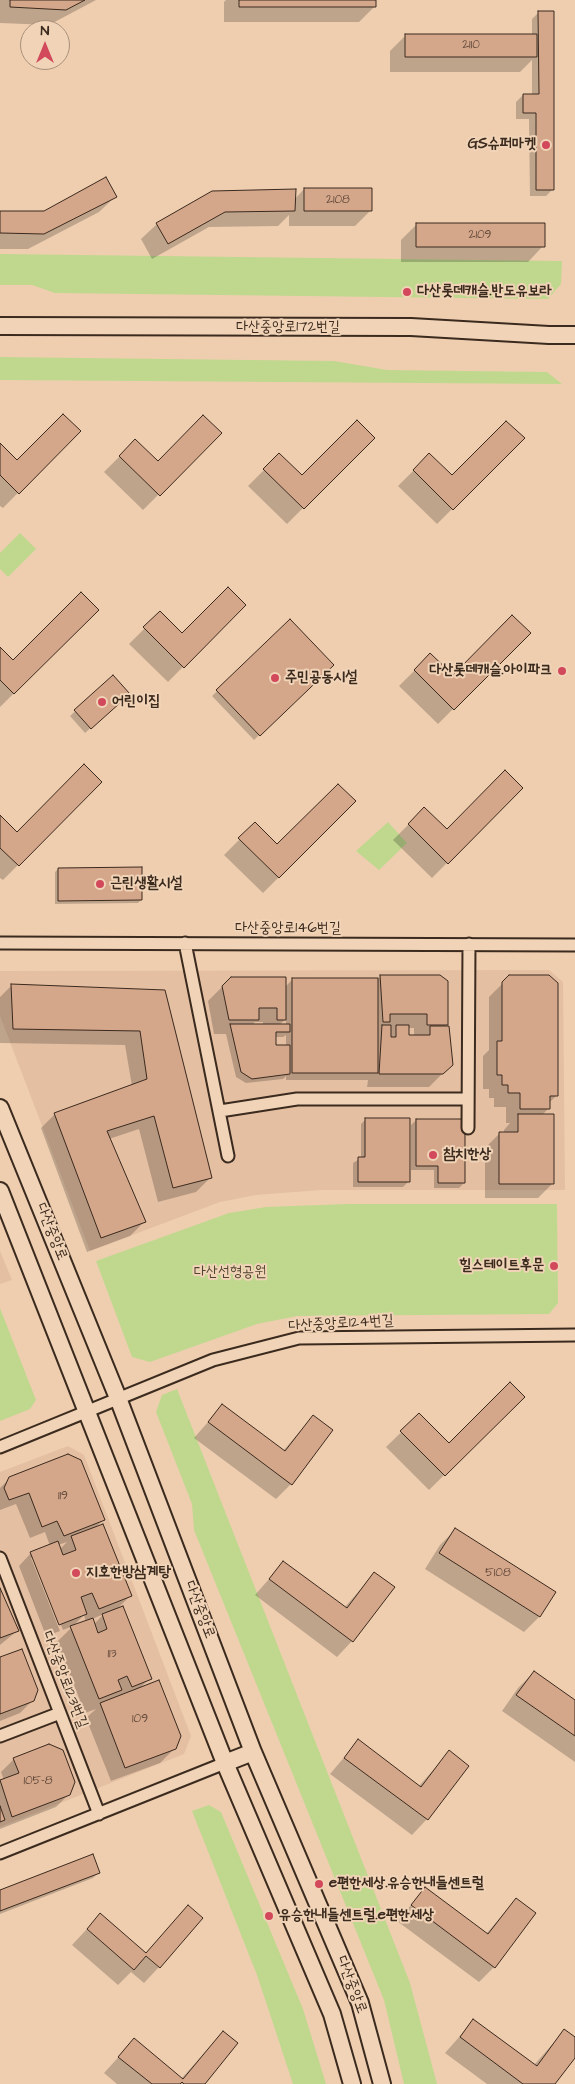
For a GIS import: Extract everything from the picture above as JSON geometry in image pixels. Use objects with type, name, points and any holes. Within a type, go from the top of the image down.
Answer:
[{"type":"street","name":"다산중앙로172번길","points":[[0,326],[411,328],[575,335]]},
{"type":"street","name":"다산중앙로146번길","points":[[0,943],[575,945]]},
{"type":"street","points":[[185,943],[228,1156]]},
{"type":"street","points":[[468,1128],[469,944]]},
{"type":"street","points":[[220,1111],[297,1099],[468,1099]]},
{"type":"street","name":"다산중앙로","points":[[0,1108],[118,1398],[254,1752],[360,2003],[382,2084]]},
{"type":"street","name":"다산중앙로","points":[[0,1191],[225,1763],[332,2014],[352,2084]]},
{"type":"street","name":"다산중앙로124번길","points":[[118,1398],[213,1360],[299,1338],[575,1335]]},
{"type":"street","points":[[0,1447],[118,1398]]},
{"type":"street","name":"다산중앙로123번길","points":[[0,1558],[99,1814]]},
{"type":"street","points":[[0,1736],[60,1712]]},
{"type":"street","points":[[0,1853],[254,1752]]},
{"type":"shaded area","points":[[549,970],[563,982],[565,1190],[321,1190],[256,1195],[220,1202],[90,1251],[0,1016],[0,971]]},
{"type":"shaded area","points":[[0,1251],[12,1280],[0,1284]]},
{"type":"shaded area","points":[[68,1446],[84,1455],[191,1736],[184,1754],[0,1827],[0,1472]]},
{"type":"green space","points":[[0,254],[562,261],[561,284],[548,299],[55,293],[32,285],[0,285]]},
{"type":"green space","points":[[0,357],[334,361],[387,370],[547,372],[562,384],[0,380]]},
{"type":"green space","points":[[20,533],[36,549],[8,577],[0,569],[0,553]]},
{"type":"green space","points":[[388,822],[407,843],[379,870],[356,851]]},
{"type":"green space","name":"다산선형공원","points":[[347,1204],[557,1204],[558,1303],[549,1314],[297,1316],[257,1324],[150,1362],[132,1357],[96,1261],[229,1213],[266,1207]]},
{"type":"green space","points":[[0,1308],[36,1400],[30,1409],[0,1421]]},
{"type":"green space","points":[[177,1389],[410,1983],[437,2084],[404,2084],[384,2000],[194,1530],[192,1504],[156,1412],[162,1395]]},
{"type":"green space","points":[[209,1805],[221,1812],[303,2009],[326,2084],[293,2084],[257,1975],[192,1811]]},
{"type":"building","points":[[10,0],[85,0],[66,10],[10,7]]},
{"type":"building","points":[[239,0],[376,0],[376,7],[239,7]]},
{"type":"building","points":[[538,11],[554,11],[554,190],[536,190],[536,113],[523,113],[523,94],[539,94]]},
{"type":"building","points":[[405,34],[537,34],[537,57],[405,57]]},
{"type":"building","points":[[106,177],[117,197],[44,234],[0,233],[0,211],[44,211]]},
{"type":"building","points":[[304,188],[372,188],[372,211],[304,211]]},
{"type":"building","points":[[296,189],[295,211],[225,212],[168,244],[156,223],[212,191]]},
{"type":"building","points":[[416,223],[545,223],[545,247],[416,247]]},
{"type":"building","points":[[63,414],[81,431],[19,494],[0,475],[0,443],[17,460]]},
{"type":"building","points":[[203,415],[222,433],[160,496],[119,456],[135,439],[158,461]]},
{"type":"building","points":[[357,420],[375,438],[304,509],[263,469],[279,453],[302,475]]},
{"type":"building","points":[[506,421],[525,438],[453,510],[413,470],[429,453],[452,475]]},
{"type":"building","points":[[228,587],[246,605],[184,668],[143,627],[160,611],[182,633]]},
{"type":"building","points":[[81,592],[99,610],[14,694],[0,680],[0,647],[13,660]]},
{"type":"building","points":[[512,615],[531,633],[454,710],[414,670],[430,653],[453,675]]},
{"type":"building","name":"주민공동시설","points":[[290,619],[334,665],[260,736],[216,690]]},
{"type":"building","name":"어린이집","points":[[113,675],[130,694],[91,729],[74,710]]},
{"type":"building","points":[[84,764],[102,782],[19,866],[0,848],[0,815],[17,832]]},
{"type":"building","points":[[505,770],[523,788],[448,864],[408,824],[424,807],[447,829]]},
{"type":"building","points":[[338,784],[356,801],[279,878],[238,838],[255,822],[277,844]]},
{"type":"building","name":"근린생활시설","points":[[142,867],[142,900],[58,901],[58,868]]},
{"type":"building","points":[[380,975],[440,975],[448,981],[448,1025],[427,1025],[427,1014],[390,1014],[390,1022],[383,1022]]},
{"type":"building","points":[[509,975],[549,975],[558,983],[558,1096],[550,1096],[550,1109],[520,1109],[520,1093],[508,1093],[508,1085],[502,1085],[502,1075],[497,1075],[497,1041],[502,1041],[502,982]]},
{"type":"building","points":[[231,977],[286,977],[286,1020],[277,1020],[277,1008],[259,1008],[259,1020],[229,1020],[222,986]]},
{"type":"building","points":[[292,978],[378,978],[378,1073],[292,1073]]},
{"type":"building","points":[[11,984],[165,990],[212,1178],[173,1188],[154,1116],[107,1131],[146,1222],[101,1238],[54,1113],[147,1079],[140,1031],[13,1029]]},
{"type":"building","points":[[230,1024],[290,1024],[290,1032],[276,1032],[276,1045],[290,1045],[290,1074],[252,1079],[241,1072]]},
{"type":"building","points":[[382,1025],[391,1025],[391,1037],[396,1037],[396,1025],[409,1025],[409,1035],[430,1035],[430,1026],[449,1026],[453,1065],[443,1074],[379,1074]]},
{"type":"building","points":[[518,1114],[554,1114],[554,1184],[499,1184],[499,1132],[518,1132]]},
{"type":"building","points":[[365,1118],[410,1118],[410,1182],[358,1182],[358,1157],[365,1157]]},
{"type":"building","points":[[416,1119],[465,1119],[465,1183],[438,1183],[438,1166],[416,1166]]},
{"type":"building","points":[[510,1382],[525,1397],[445,1476],[400,1431],[419,1413],[449,1443]]},
{"type":"building","points":[[222,1404],[285,1451],[313,1415],[333,1430],[292,1485],[208,1422]]},
{"type":"building","points":[[68,1454],[81,1460],[105,1520],[64,1536],[57,1521],[42,1527],[29,1493],[9,1500],[4,1488],[9,1477]]},
{"type":"building","points":[[103,1524],[132,1596],[99,1609],[92,1593],[81,1597],[87,1614],[59,1625],[30,1552],[58,1541],[63,1555],[76,1550],[71,1536]]},
{"type":"building","points":[[455,1528],[556,1592],[540,1617],[439,1553]]},
{"type":"building","points":[[283,1561],[347,1608],[374,1572],[395,1587],[353,1642],[269,1579]]},
{"type":"building","points":[[0,1588],[19,1631],[0,1638]]},
{"type":"building","points":[[123,1606],[152,1679],[132,1687],[127,1676],[118,1680],[122,1690],[99,1699],[70,1626],[93,1618],[98,1633],[107,1629],[102,1614]]},
{"type":"building","points":[[22,1649],[38,1690],[34,1701],[0,1714],[0,1657]]},
{"type":"building","points":[[534,1671],[575,1700],[575,1736],[516,1695]]},
{"type":"building","points":[[159,1680],[181,1736],[176,1749],[125,1768],[100,1703]]},
{"type":"building","points":[[358,1739],[421,1787],[449,1750],[469,1766],[428,1820],[344,1758]]},
{"type":"building","points":[[49,1744],[63,1750],[75,1782],[70,1795],[12,1817],[0,1780],[19,1773],[13,1758]]},
{"type":"building","points":[[0,1806],[5,1820],[0,1822]]},
{"type":"building","points":[[93,1854],[100,1873],[0,1911],[0,1890]]},
{"type":"building","points":[[425,1887],[488,1934],[516,1898],[536,1913],[495,1968],[411,1905]]},
{"type":"building","points":[[188,1905],[203,1918],[160,1968],[146,1956],[134,1970],[87,1929],[100,1913],[146,1953]]},
{"type":"building","points":[[473,2019],[537,2066],[564,2029],[575,2037],[575,2058],[555,2084],[523,2084],[460,2037]]},
{"type":"building","points":[[223,2031],[238,2043],[205,2084],[184,2084],[182,2082],[180,2084],[152,2084],[118,2057],[134,2038],[183,2079]]},
{"type":"place","name":"GS슈퍼마켓","points":[[546,145]]},
{"type":"place","name":"다산롯데캐슬.반도유보라","points":[[407,292]]},
{"type":"place","name":"다산롯데캐슬.아이파크","points":[[562,671]]},
{"type":"place","name":"주민공동시설","points":[[275,678]]},
{"type":"place","name":"어린이집","points":[[102,702]]},
{"type":"place","name":"근린생활시설","points":[[100,884]]},
{"type":"place","name":"참치한상","points":[[433,1155]]},
{"type":"place","name":"힐스테이트후문","points":[[554,1266]]},
{"type":"place","name":"지호한방삼계탕","points":[[76,1573]]},
{"type":"place","name":"e편한세상.유승한내들센트럴","points":[[319,1884]]},
{"type":"place","name":"유승한내들센트럴.e편한세상","points":[[269,1916]]}]
